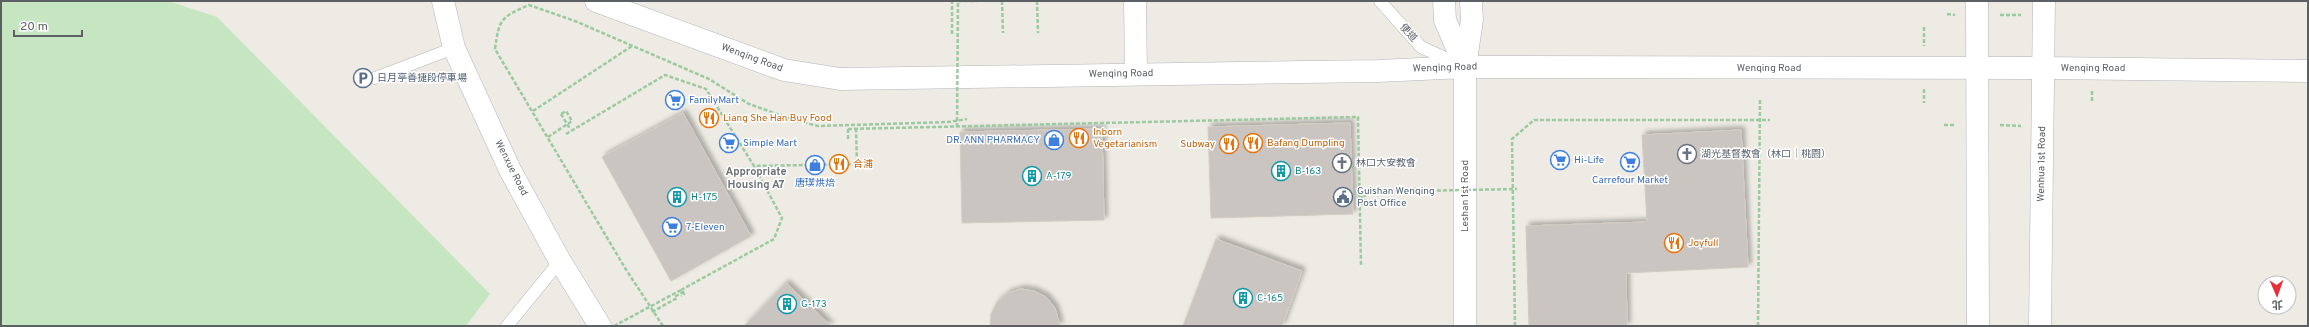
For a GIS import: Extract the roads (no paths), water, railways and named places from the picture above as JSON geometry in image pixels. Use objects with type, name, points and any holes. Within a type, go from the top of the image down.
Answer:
[{"type":"street","name":"Wenxue Road","points":[[443,1],[454,48],[510,170],[560,261],[600,326]]},
{"type":"street","name":"Wenqing Road","points":[[596,1],[784,70],[840,79],[1378,70],[1465,67],[2043,68],[2308,71]]},
{"type":"street","points":[[1135,1],[1136,73]]},
{"type":"street","points":[[1444,1],[1445,20],[1465,67]]},
{"type":"street","points":[[1465,67],[1472,20],[1471,1]]},
{"type":"street","points":[[1976,8],[1978,326]]},
{"type":"street","name":"Wenhua 1st Road","points":[[2040,326],[2044,8]]},
{"type":"street","name":"Leshan 1st Road","points":[[1465,67],[1465,326]]},
{"type":"lane","name":"便道","points":[[1380,1],[1421,48],[1465,67]]},
{"type":"lane","points":[[375,78],[454,48]]},
{"type":"lane","points":[[507,326],[560,261]]},
{"type":"place","name":"日月亭善捷段停車場","points":[[363,78]]},
{"type":"place","name":"FamilyMart","points":[[675,100]]},
{"type":"place","name":"Liang She Han Buy Food","points":[[709,118]]},
{"type":"place","name":"Inborn Vegetarianism","points":[[1079,138]]},
{"type":"place","name":"DR. ANN PHARMACY","points":[[1054,140]]},
{"type":"place","name":"Simple Mart","points":[[729,143]]},
{"type":"place","name":"Bafang Dumpling","points":[[1253,143]]},
{"type":"place","name":"Subway","points":[[1229,144]]},
{"type":"place","name":"湖光基督教會（林口｜桃園）","points":[[1687,154]]},
{"type":"place","name":"Hi-Life","points":[[1560,160]]},
{"type":"place","name":"Carrefour Market","points":[[1630,162]]},
{"type":"place","name":"林口大安教會","points":[[1342,163]]},
{"type":"place","name":"合浦","points":[[839,164]]},
{"type":"place","name":"唐璞烘焙","points":[[815,165]]},
{"type":"place","name":"B-163","points":[[1281,171]]},
{"type":"place","name":"A-179","points":[[1032,176]]},
{"type":"place","name":"H-175","points":[[677,197]]},
{"type":"place","name":"Guishan Wenqing Post Office","points":[[1343,197]]},
{"type":"place","name":"7-Eleven","points":[[672,227]]},
{"type":"place","name":"Joyfull","points":[[1674,243]]},
{"type":"place","name":"C-165","points":[[1243,298]]},
{"type":"place","name":"G-173","points":[[787,304]]},
{"type":"district","name":"Appropriate Housing A7","points":[[756,178]]}]
